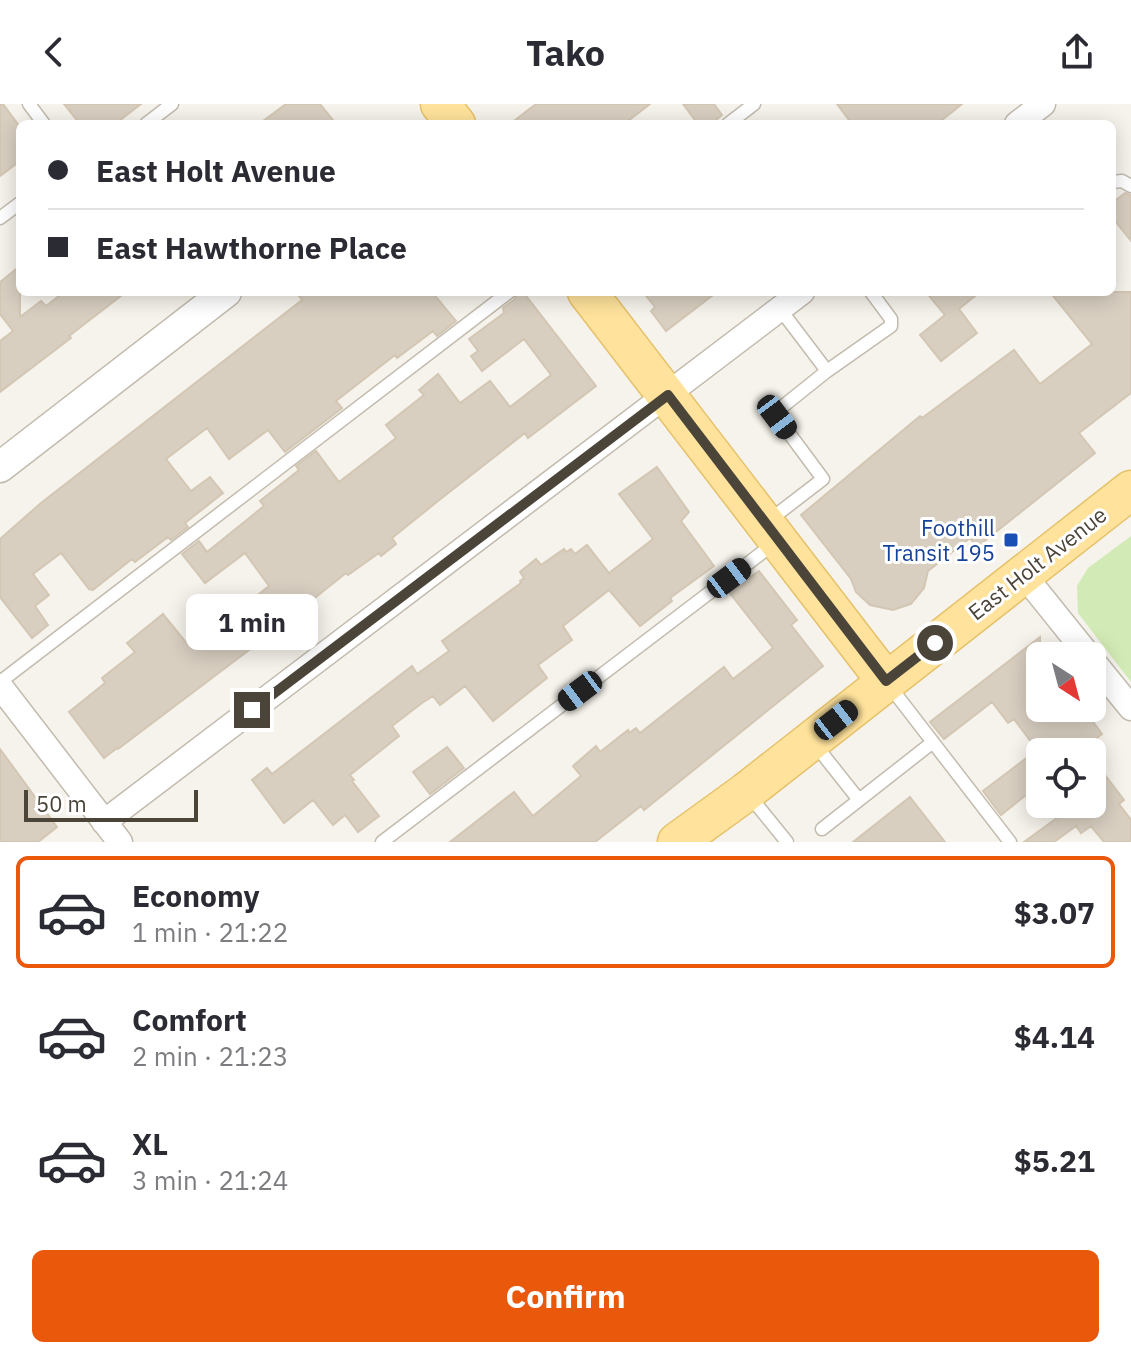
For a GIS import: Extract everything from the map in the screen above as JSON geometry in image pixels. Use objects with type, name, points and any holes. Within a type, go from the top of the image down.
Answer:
[{"type":"main road","points":[[590,296],[886,681]]},
{"type":"main road","name":"East Holt Avenue","points":[[677,842],[746,792],[1131,490]]},
{"type":"street","points":[[1022,120],[1043,104]]},
{"type":"street","points":[[0,467],[221,296]]},
{"type":"street","points":[[104,822],[797,296]]},
{"type":"street","points":[[1023,574],[1077,642]]},
{"type":"street","points":[[1106,678],[1131,708]]},
{"type":"street","points":[[0,684],[120,842]]},
{"type":"lane","points":[[151,120],[172,104]]},
{"type":"lane","points":[[733,120],[754,104]]},
{"type":"lane","points":[[0,684],[504,296]]},
{"type":"lane","points":[[382,842],[772,532],[823,479],[777,417],[782,407],[827,371],[891,326],[891,319],[874,296]]},
{"type":"lane","points":[[780,309],[827,371]]},
{"type":"lane","points":[[886,681],[1010,842]]},
{"type":"lane","points":[[811,740],[859,800]]},
{"type":"lane","points":[[822,829],[933,742]]},
{"type":"lane","points":[[746,792],[787,842]]},
{"type":"green space","points":[[1131,536],[1131,682],[1106,649],[1106,642],[1100,642],[1078,613],[1077,586],[1088,568]]},
{"type":"building","points":[[0,104],[3,104],[16,122],[16,164],[0,176]]},
{"type":"building","points":[[64,104],[141,104],[120,120],[77,120]]},
{"type":"building","points":[[286,104],[320,104],[333,120],[264,120]]},
{"type":"building","points":[[536,104],[650,104],[629,120],[515,120]]},
{"type":"building","points":[[683,104],[714,104],[722,115],[716,120],[695,120]]},
{"type":"building","points":[[837,104],[962,104],[942,120],[849,120]]},
{"type":"building","points":[[1125,193],[1131,195],[1131,241],[1116,222],[1116,200]]},
{"type":"building","points":[[16,269],[20,317],[41,301],[46,306],[59,296],[121,296],[0,392],[0,341],[13,331],[0,314],[0,282]]},
{"type":"building","points":[[1116,292],[1131,292],[1131,393],[1079,433],[1095,453],[977,547],[970,538],[928,571],[924,588],[911,604],[893,610],[870,605],[856,592],[851,579],[801,515],[920,416],[922,418],[1014,350],[1040,384],[1092,344],[1053,296],[1116,296]]},
{"type":"building","points":[[299,296],[435,296],[456,321],[437,336],[433,331],[397,358],[395,355],[336,401],[342,408],[285,452],[268,430],[229,459],[207,428],[166,459],[191,491],[210,477],[223,493],[185,523],[188,527],[171,540],[168,537],[135,562],[132,559],[93,590],[61,553],[33,574],[49,595],[35,606],[48,625],[32,638],[0,597],[0,539],[41,503],[302,300]]},
{"type":"building","points":[[516,296],[526,296],[596,386],[528,438],[525,433],[438,501],[392,538],[396,544],[381,556],[379,553],[348,575],[346,573],[104,758],[69,712],[105,683],[102,678],[135,652],[127,643],[163,614],[188,645],[269,586],[245,553],[205,583],[182,554],[199,541],[207,552],[264,506],[260,501],[299,470],[296,466],[316,451],[339,482],[396,438],[386,425],[424,395],[419,390],[438,374],[460,403],[490,381],[510,407],[551,375],[524,339],[482,371],[471,356],[478,351],[469,339],[504,313],[503,308]]},
{"type":"building","points":[[646,296],[712,296],[666,331],[651,311],[655,307]]},
{"type":"building","points":[[929,296],[975,296],[959,309],[977,333],[941,361],[920,335],[945,315]]},
{"type":"building","points":[[657,467],[689,512],[681,521],[714,566],[670,598],[672,601],[640,626],[609,590],[563,626],[572,640],[538,665],[547,678],[493,721],[465,686],[440,705],[433,696],[422,703],[392,726],[399,736],[350,775],[379,816],[358,832],[345,815],[333,825],[313,800],[284,823],[252,780],[267,768],[272,774],[412,666],[417,674],[449,651],[442,641],[521,583],[524,578],[520,572],[536,559],[541,565],[564,549],[566,552],[571,549],[575,554],[587,545],[609,573],[653,539],[619,494]]},
{"type":"building","points":[[759,571],[797,620],[791,625],[823,666],[644,810],[641,806],[595,842],[450,842],[514,792],[533,816],[581,776],[573,766],[596,746],[600,752],[628,730],[629,733],[636,728],[640,733],[724,667],[733,679],[773,648],[729,592]]},
{"type":"building","points":[[1026,648],[1026,722],[1093,722],[1102,734],[1097,738],[1028,738],[1014,719],[1008,723],[992,702],[944,739],[930,722]]},
{"type":"building","points":[[447,747],[464,768],[430,794],[413,772]]},
{"type":"building","points":[[0,749],[57,827],[38,842],[0,842]]},
{"type":"building","points":[[1026,758],[1026,795],[1001,815],[983,791]]},
{"type":"building","points":[[1106,776],[1124,800],[1119,804],[1131,820],[1131,842],[1104,842],[1091,826],[1081,833],[1076,826],[1054,842],[1024,842],[1057,818],[1106,818]]},
{"type":"building","points":[[910,797],[945,842],[853,842]]},
{"type":"place","name":"Foothill Transit 195","points":[[1011,540]]},
{"type":"route","points":[[252,710],[668,395],[886,681],[935,643]]}]
